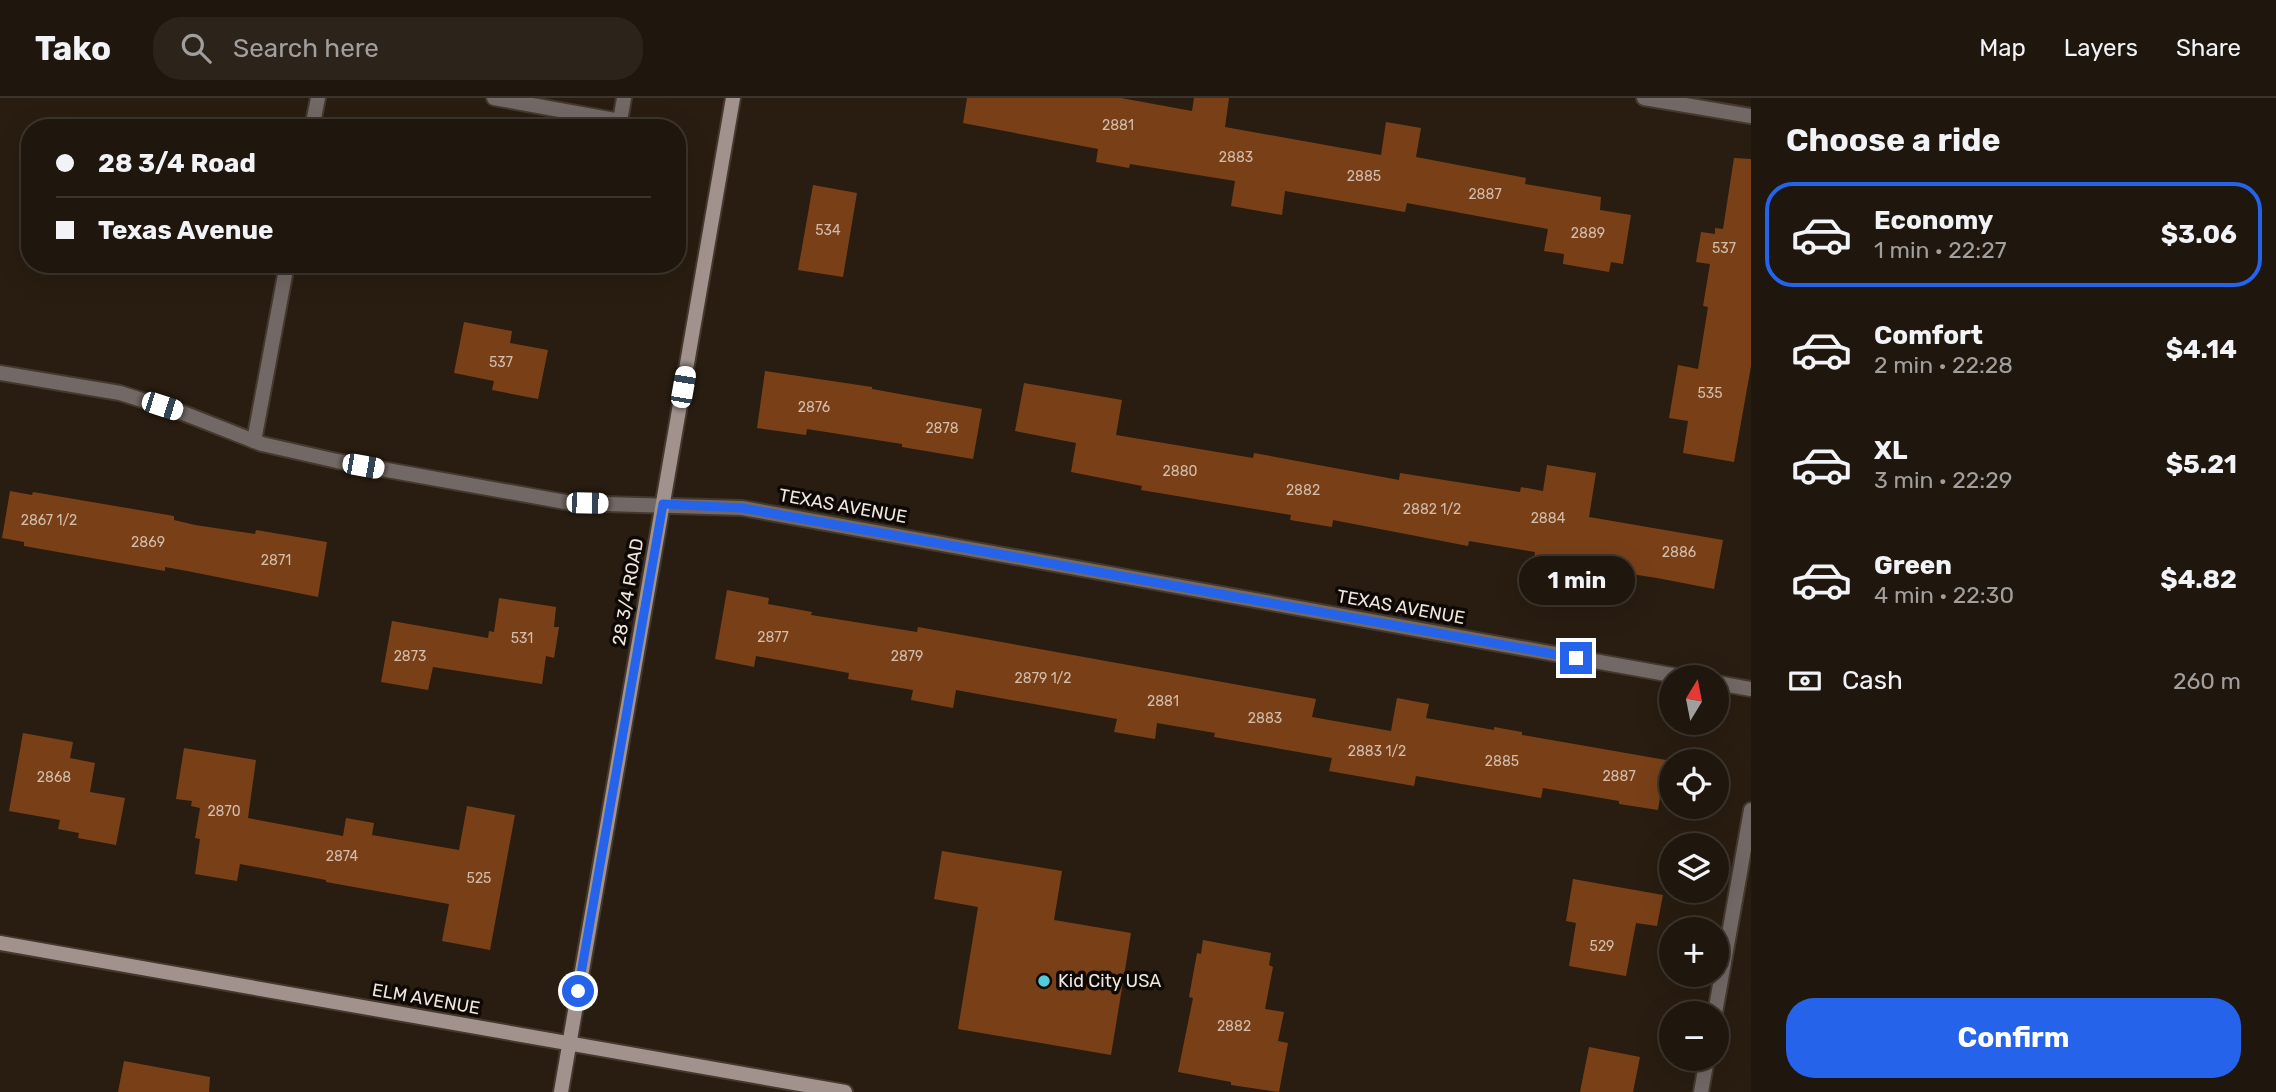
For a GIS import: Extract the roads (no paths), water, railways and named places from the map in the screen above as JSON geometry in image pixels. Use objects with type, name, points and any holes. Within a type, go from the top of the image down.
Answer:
[{"type":"street","points":[[314,119],[318,98]]},
{"type":"street","points":[[494,98],[609,119]]},
{"type":"street","points":[[620,119],[624,98]]},
{"type":"street","name":"28 3/4 ROAD","points":[[561,1092],[733,98]]},
{"type":"street","points":[[1644,98],[1751,117]]},
{"type":"street","points":[[254,441],[285,273]]},
{"type":"street","name":"TEXAS AVENUE","points":[[0,373],[120,393],[183,413],[254,441],[337,461],[571,503],[742,508],[1659,673]]},
{"type":"street","points":[[1729,685],[1751,689]]},
{"type":"street","points":[[1717,1001],[1751,810]]},
{"type":"street","name":"ELM AVENUE","points":[[0,943],[845,1092]]},
{"type":"street","points":[[1701,1092],[1705,1071]]},
{"type":"place","name":"Kid City USA","points":[[1044,981]]}]
